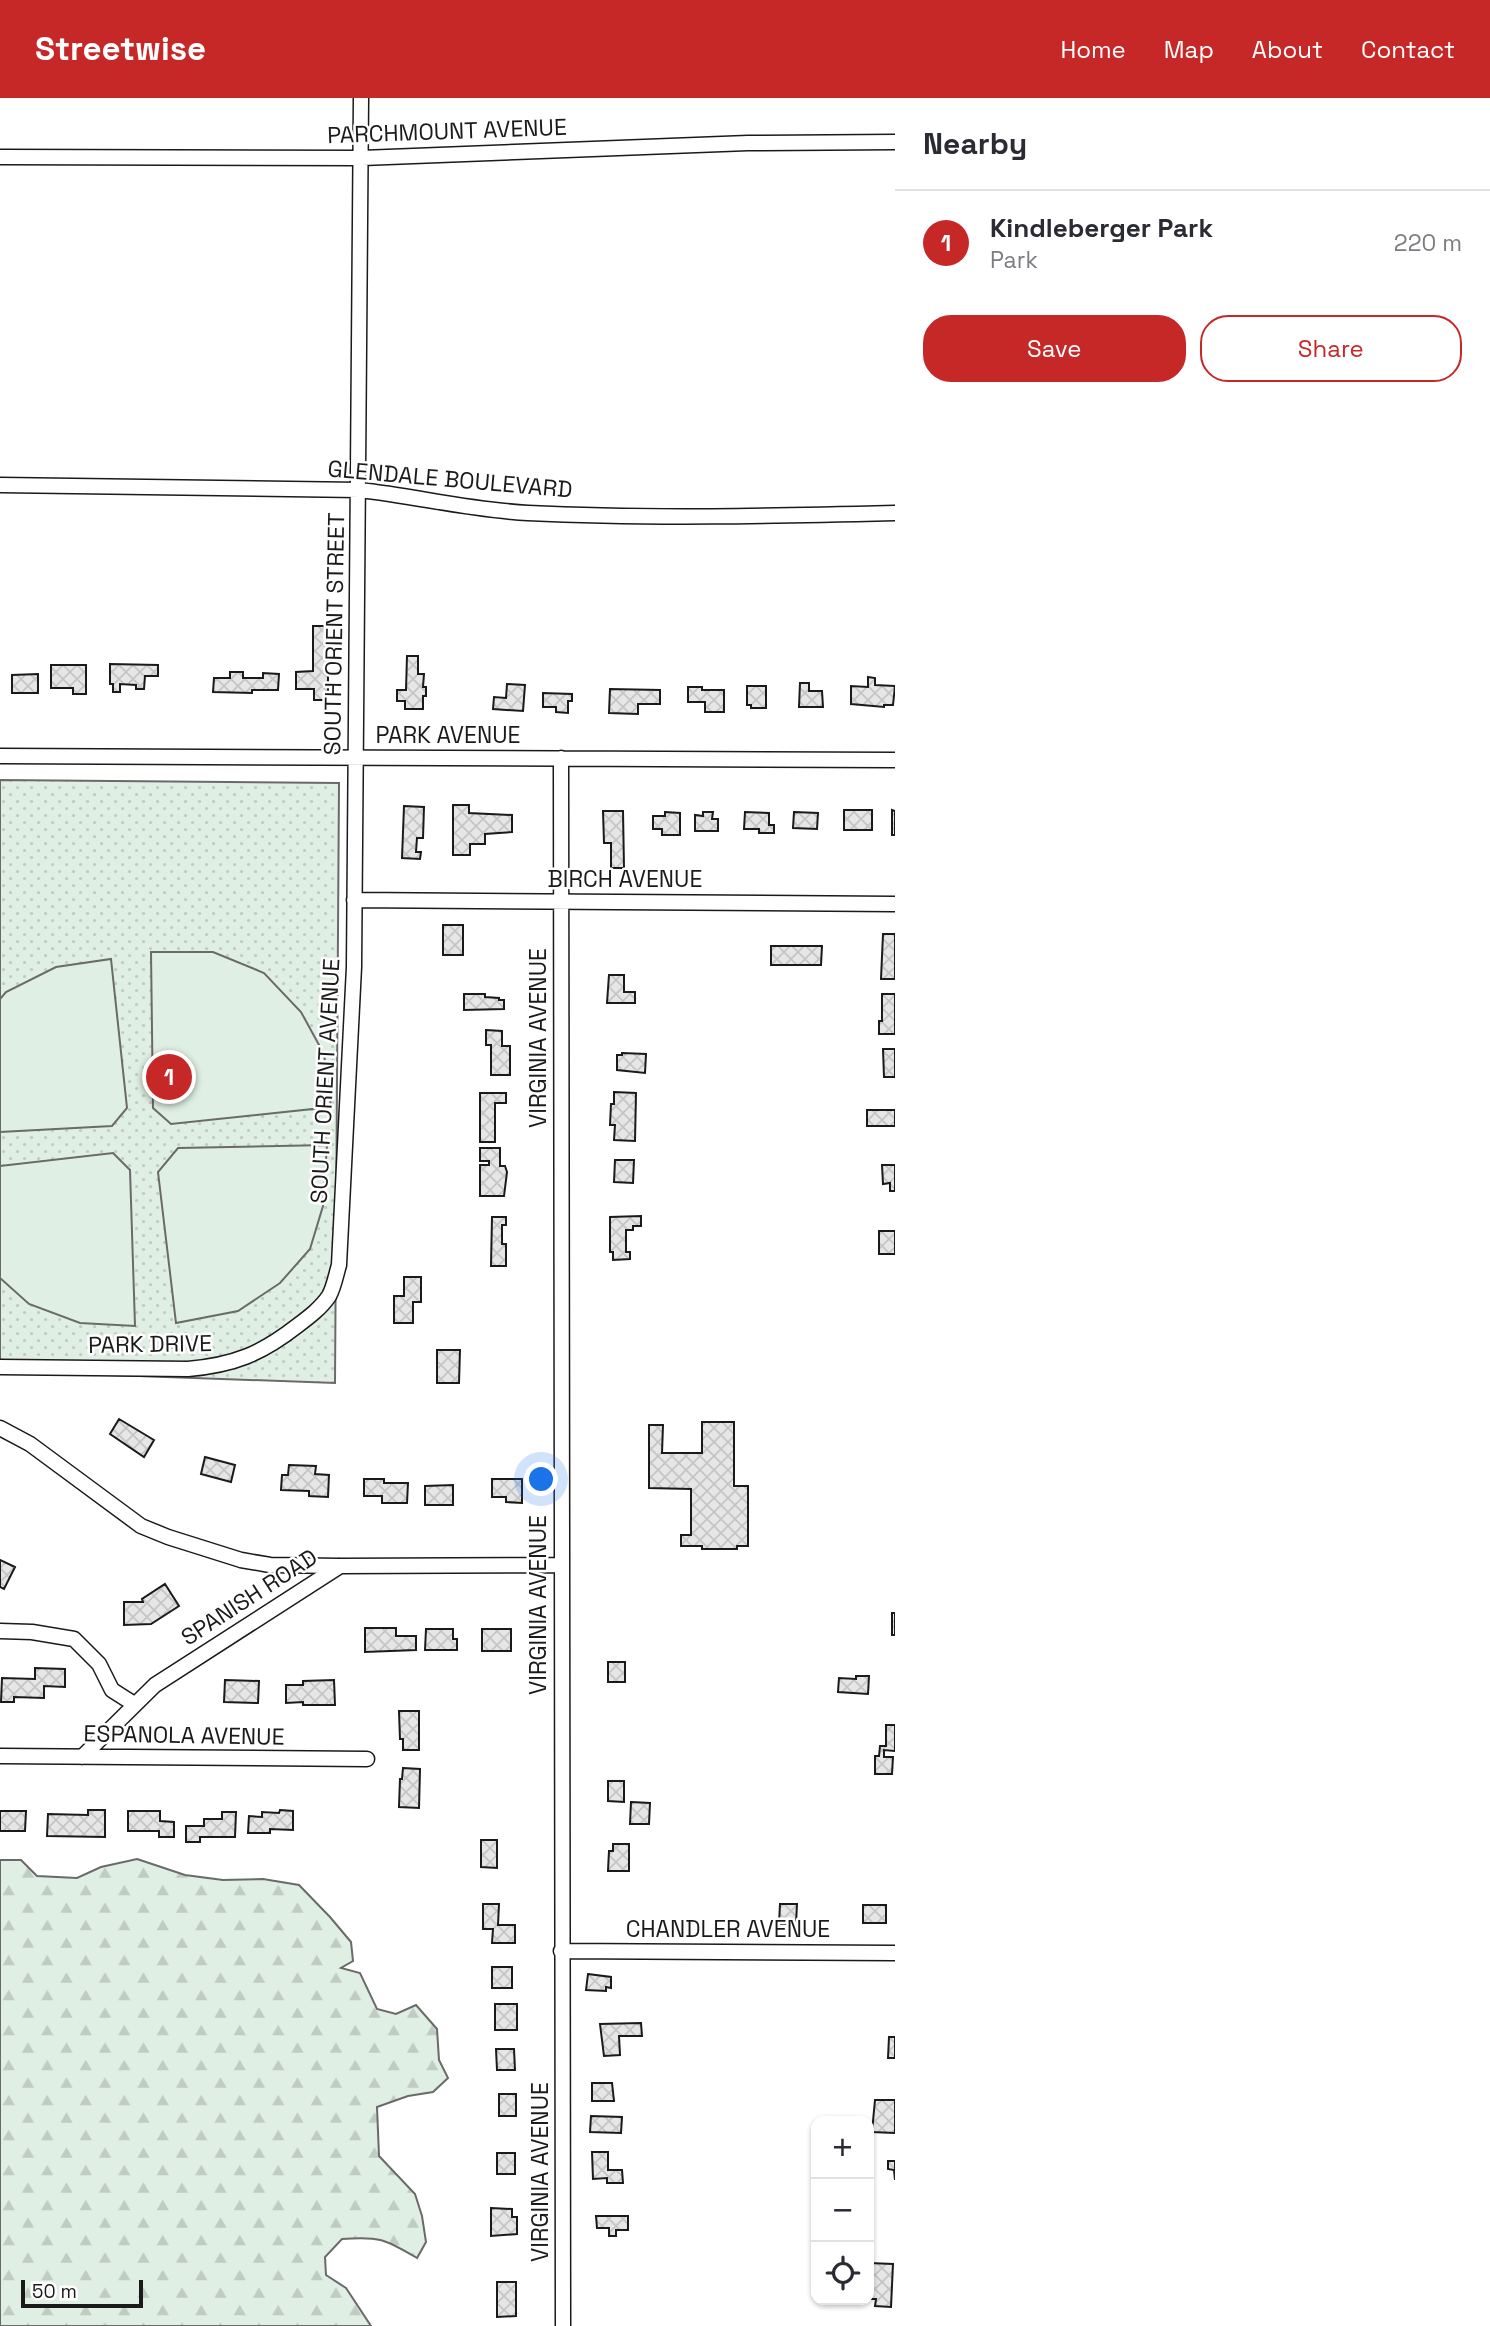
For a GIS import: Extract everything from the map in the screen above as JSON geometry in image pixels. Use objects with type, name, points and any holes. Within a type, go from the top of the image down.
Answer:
[{"type":"street","name":"SOUTH ORIENT STREET","points":[[354,900],[361,98]]},
{"type":"street","name":"PARCHMOUNT AVENUE","points":[[0,157],[362,158],[748,143],[895,142]]},
{"type":"street","name":"GLENDALE BOULEVARD","points":[[0,485],[359,490],[527,513],[728,517],[895,513]]},
{"type":"street","name":"PARK AVENUE","points":[[0,756],[895,760]]},
{"type":"street","name":"VIRGINIA AVENUE","points":[[561,758],[563,2326]]},
{"type":"street","name":"BIRCH AVENUE","points":[[354,900],[895,904]]},
{"type":"street","name":"SOUTH ORIENT AVENUE","points":[[339,1265],[354,967],[354,900]]},
{"type":"street","name":"PARK DRIVE","points":[[0,1367],[188,1369],[217,1367],[246,1359],[276,1343],[316,1311],[330,1295],[339,1265]]},
{"type":"street","points":[[0,1428],[30,1444],[141,1526],[168,1537],[251,1562],[270,1565],[340,1566]]},
{"type":"street","name":"SPANISH ROAD","points":[[82,1757],[155,1685],[340,1566],[561,1565]]},
{"type":"street","points":[[0,1631],[32,1632],[74,1639],[99,1664],[112,1690],[134,1704]]},
{"type":"street","name":"ESPANOLA AVENUE","points":[[0,1756],[367,1759]]},
{"type":"street","name":"CHANDLER AVENUE","points":[[561,1951],[895,1953]]},
{"type":"green space","points":[[0,780],[339,783],[335,1383],[0,1371]]},
{"type":"green space","points":[[151,952],[213,952],[264,973],[301,1012],[324,1054],[331,1107],[171,1124],[153,1108]]},
{"type":"green space","points":[[111,959],[127,1108],[112,1126],[0,1132],[0,999],[6,992],[56,967]]},
{"type":"green space","points":[[327,1145],[323,1206],[310,1249],[280,1283],[238,1311],[176,1323],[158,1172],[178,1148]]},
{"type":"green space","points":[[113,1153],[130,1170],[135,1326],[80,1323],[29,1304],[0,1278],[0,1166]]},
{"type":"green space","points":[[137,1859],[185,1875],[223,1880],[263,1879],[299,1885],[351,1942],[353,1961],[341,1968],[360,1973],[377,2009],[396,2014],[416,2005],[437,2029],[439,2060],[448,2078],[433,2092],[408,2096],[377,2107],[379,2156],[415,2194],[426,2242],[417,2258],[381,2240],[342,2239],[325,2257],[326,2275],[346,2288],[371,2326],[0,2326],[0,1860],[21,1860],[37,1876],[77,1878],[101,1867]]},
{"type":"building","points":[[313,626],[328,626],[328,700],[314,700],[314,689],[296,689],[296,672],[313,671]]},
{"type":"building","points":[[407,656],[418,656],[418,674],[424,674],[423,687],[426,687],[426,696],[423,696],[423,709],[405,709],[405,701],[397,701],[397,690],[406,690]]},
{"type":"building","points":[[110,664],[158,665],[158,676],[145,676],[144,689],[136,689],[136,685],[120,684],[120,692],[113,692],[113,684],[110,684]]},
{"type":"building","points":[[51,665],[86,665],[86,694],[73,694],[73,688],[51,688]]},
{"type":"building","points":[[230,672],[243,672],[243,678],[263,678],[263,673],[279,674],[278,690],[252,690],[252,693],[213,692],[214,678],[230,678]]},
{"type":"building","points":[[38,674],[38,693],[12,693],[12,675]]},
{"type":"building","points":[[868,677],[875,678],[875,685],[895,686],[893,705],[884,707],[851,704],[851,686],[868,687]]},
{"type":"building","points":[[800,683],[809,683],[809,691],[822,691],[823,707],[799,707]]},
{"type":"building","points":[[507,684],[525,685],[523,711],[493,709],[494,697],[506,698]]},
{"type":"building","points":[[747,686],[766,686],[766,708],[751,708],[751,705],[747,705]]},
{"type":"building","points":[[688,687],[724,690],[724,712],[705,712],[705,702],[688,702]]},
{"type":"building","points":[[610,689],[660,690],[660,704],[638,704],[638,714],[609,713]]},
{"type":"building","points":[[543,693],[572,694],[572,701],[568,701],[568,713],[556,712],[556,707],[543,707]]},
{"type":"building","points":[[453,805],[469,805],[469,813],[512,815],[512,832],[485,834],[485,844],[470,844],[470,855],[453,855]]},
{"type":"building","points":[[404,806],[424,807],[423,838],[417,838],[416,852],[421,852],[420,859],[402,858]]},
{"type":"building","points":[[844,810],[872,810],[872,830],[844,830]]},
{"type":"building","points":[[892,810],[895,811],[895,835],[892,835]]},
{"type":"building","points":[[603,811],[623,811],[624,868],[611,868],[611,843],[604,843]]},
{"type":"building","points":[[665,812],[680,813],[680,835],[662,835],[662,829],[653,829],[653,816],[665,816]]},
{"type":"building","points":[[703,812],[713,812],[712,819],[718,819],[718,831],[695,831],[695,815],[703,816]]},
{"type":"building","points":[[745,812],[769,813],[769,825],[774,825],[774,833],[744,829]]},
{"type":"building","points":[[794,812],[818,813],[817,829],[793,828]]},
{"type":"building","points":[[443,925],[463,925],[463,955],[443,955]]},
{"type":"building","points":[[883,934],[895,934],[895,979],[881,979]]},
{"type":"building","points":[[771,946],[822,946],[821,965],[771,965]]},
{"type":"building","points":[[609,975],[624,975],[624,992],[635,992],[635,1003],[607,1003]]},
{"type":"building","points":[[464,994],[485,994],[485,997],[499,998],[504,1000],[504,1009],[464,1010]]},
{"type":"building","points":[[882,994],[895,994],[895,1034],[879,1034]]},
{"type":"building","points":[[486,1030],[502,1031],[502,1046],[510,1046],[510,1075],[491,1075],[491,1045],[486,1045]]},
{"type":"building","points":[[883,1049],[895,1049],[895,1077],[884,1077]]},
{"type":"building","points":[[646,1054],[645,1073],[617,1070],[617,1055]]},
{"type":"building","points":[[614,1092],[636,1093],[635,1141],[614,1140],[615,1125],[610,1125]]},
{"type":"building","points":[[480,1093],[506,1093],[506,1103],[495,1103],[495,1142],[480,1142]]},
{"type":"building","points":[[867,1110],[895,1110],[895,1126],[867,1126]]},
{"type":"building","points":[[480,1148],[500,1148],[500,1166],[505,1166],[507,1172],[504,1196],[480,1196],[480,1165],[489,1165],[489,1161],[480,1161]]},
{"type":"building","points":[[615,1160],[634,1160],[633,1183],[614,1182]]},
{"type":"building","points":[[882,1165],[895,1165],[895,1191],[890,1191],[890,1183],[883,1184]]},
{"type":"building","points":[[641,1216],[641,1226],[626,1230],[626,1252],[630,1252],[630,1259],[613,1260],[613,1252],[610,1252],[610,1217]]},
{"type":"building","points":[[492,1217],[506,1217],[506,1225],[502,1225],[502,1244],[506,1244],[506,1266],[491,1266]]},
{"type":"building","points":[[879,1231],[895,1231],[895,1254],[879,1254]]},
{"type":"building","points":[[404,1277],[421,1277],[421,1302],[413,1302],[413,1323],[394,1323],[394,1296],[404,1296]]},
{"type":"building","points":[[437,1350],[460,1350],[459,1383],[437,1383]]},
{"type":"building","points":[[119,1419],[154,1440],[144,1457],[110,1434]]},
{"type":"building","points":[[702,1422],[734,1422],[734,1486],[748,1486],[748,1546],[737,1546],[737,1549],[702,1549],[702,1546],[681,1546],[681,1535],[691,1535],[691,1489],[649,1488],[649,1425],[663,1425],[662,1453],[702,1453]]},
{"type":"building","points":[[205,1457],[235,1465],[231,1482],[201,1474]]},
{"type":"building","points":[[289,1465],[316,1466],[315,1474],[329,1475],[328,1497],[309,1496],[309,1491],[281,1490],[282,1475],[288,1475]]},
{"type":"building","points":[[364,1479],[384,1479],[384,1483],[408,1483],[407,1503],[382,1503],[382,1496],[364,1496]]},
{"type":"building","points":[[492,1479],[522,1479],[522,1503],[506,1502],[506,1497],[492,1497]]},
{"type":"building","points":[[453,1485],[453,1505],[425,1505],[425,1486]]},
{"type":"building","points":[[0,1560],[15,1567],[4,1589],[0,1587]]},
{"type":"building","points":[[165,1584],[179,1606],[151,1624],[124,1625],[124,1602],[143,1602],[142,1599]]},
{"type":"building","points":[[892,1613],[895,1613],[895,1635],[892,1635]]},
{"type":"building","points":[[365,1628],[396,1628],[396,1636],[416,1636],[416,1650],[365,1652]]},
{"type":"building","points":[[426,1629],[453,1629],[457,1650],[425,1650]]},
{"type":"building","points":[[482,1629],[511,1629],[511,1651],[482,1651]]},
{"type":"building","points":[[608,1662],[625,1662],[625,1682],[608,1682]]},
{"type":"building","points":[[35,1668],[65,1669],[65,1687],[44,1686],[44,1698],[14,1697],[14,1702],[1,1702],[2,1678],[35,1679]]},
{"type":"building","points":[[856,1676],[869,1676],[868,1694],[838,1692],[839,1678],[856,1679]]},
{"type":"building","points":[[225,1680],[259,1681],[258,1703],[224,1702]]},
{"type":"building","points":[[334,1680],[335,1705],[286,1703],[286,1685],[303,1685],[303,1681]]},
{"type":"building","points":[[399,1711],[419,1711],[419,1750],[403,1750]]},
{"type":"building","points":[[886,1725],[895,1725],[895,1751],[884,1750],[884,1757],[893,1757],[892,1774],[875,1774],[875,1756],[879,1756],[880,1746],[886,1746]]},
{"type":"building","points":[[403,1768],[420,1769],[419,1808],[399,1807]]},
{"type":"building","points":[[608,1781],[624,1781],[624,1802],[608,1801]]},
{"type":"building","points":[[631,1802],[650,1803],[649,1824],[630,1824]]},
{"type":"building","points":[[88,1810],[105,1810],[105,1837],[47,1836],[48,1814],[88,1815]]},
{"type":"building","points":[[280,1810],[293,1811],[293,1830],[270,1829],[270,1833],[248,1833],[249,1816],[262,1817],[262,1812],[279,1813]]},
{"type":"building","points":[[0,1811],[26,1811],[25,1831],[0,1831]]},
{"type":"building","points":[[128,1811],[160,1811],[160,1821],[174,1822],[174,1837],[159,1837],[159,1831],[128,1831]]},
{"type":"building","points":[[222,1812],[236,1812],[235,1837],[200,1837],[200,1842],[186,1842],[186,1826],[204,1826],[204,1819],[222,1819]]},
{"type":"building","points":[[481,1840],[497,1840],[497,1868],[481,1867]]},
{"type":"building","points":[[613,1844],[629,1844],[629,1871],[608,1871],[609,1851],[613,1851]]},
{"type":"building","points":[[483,1904],[499,1904],[498,1925],[515,1925],[515,1943],[492,1943],[493,1929],[483,1929]]},
{"type":"building","points":[[780,1904],[797,1904],[796,1924],[779,1924]]},
{"type":"building","points":[[863,1905],[886,1905],[886,1923],[863,1923]]},
{"type":"building","points":[[492,1967],[512,1967],[512,1988],[492,1988]]},
{"type":"building","points":[[588,1974],[611,1977],[611,1988],[606,1987],[606,1991],[586,1990]]},
{"type":"building","points":[[495,2004],[517,2004],[517,2030],[495,2030]]},
{"type":"building","points":[[641,2023],[642,2036],[619,2036],[620,2055],[604,2056],[600,2024]]},
{"type":"building","points":[[889,2037],[895,2037],[895,2058],[888,2058]]},
{"type":"building","points":[[496,2049],[514,2049],[515,2070],[497,2070]]},
{"type":"building","points":[[592,2083],[612,2083],[614,2101],[592,2101]]},
{"type":"building","points":[[499,2094],[516,2094],[516,2116],[499,2116]]},
{"type":"building","points":[[875,2100],[895,2100],[895,2133],[874,2132]]},
{"type":"building","points":[[591,2116],[622,2117],[621,2133],[590,2132]]},
{"type":"building","points":[[592,2152],[608,2152],[608,2170],[622,2170],[623,2183],[607,2183],[607,2178],[593,2179]]},
{"type":"building","points":[[497,2153],[515,2153],[515,2174],[497,2174]]},
{"type":"building","points":[[888,2161],[895,2161],[895,2180],[894,2170],[888,2169]]},
{"type":"building","points":[[491,2208],[512,2209],[512,2217],[517,2217],[517,2234],[491,2236]]},
{"type":"building","points":[[596,2216],[628,2216],[628,2230],[616,2230],[616,2236],[609,2236],[609,2228],[597,2228]]},
{"type":"building","points":[[874,2263],[893,2264],[891,2307],[875,2306]]},
{"type":"building","points":[[497,2282],[516,2282],[516,2316],[497,2317]]},
{"type":"place","name":"Kindleberger Park","points":[[169,1077]]}]
